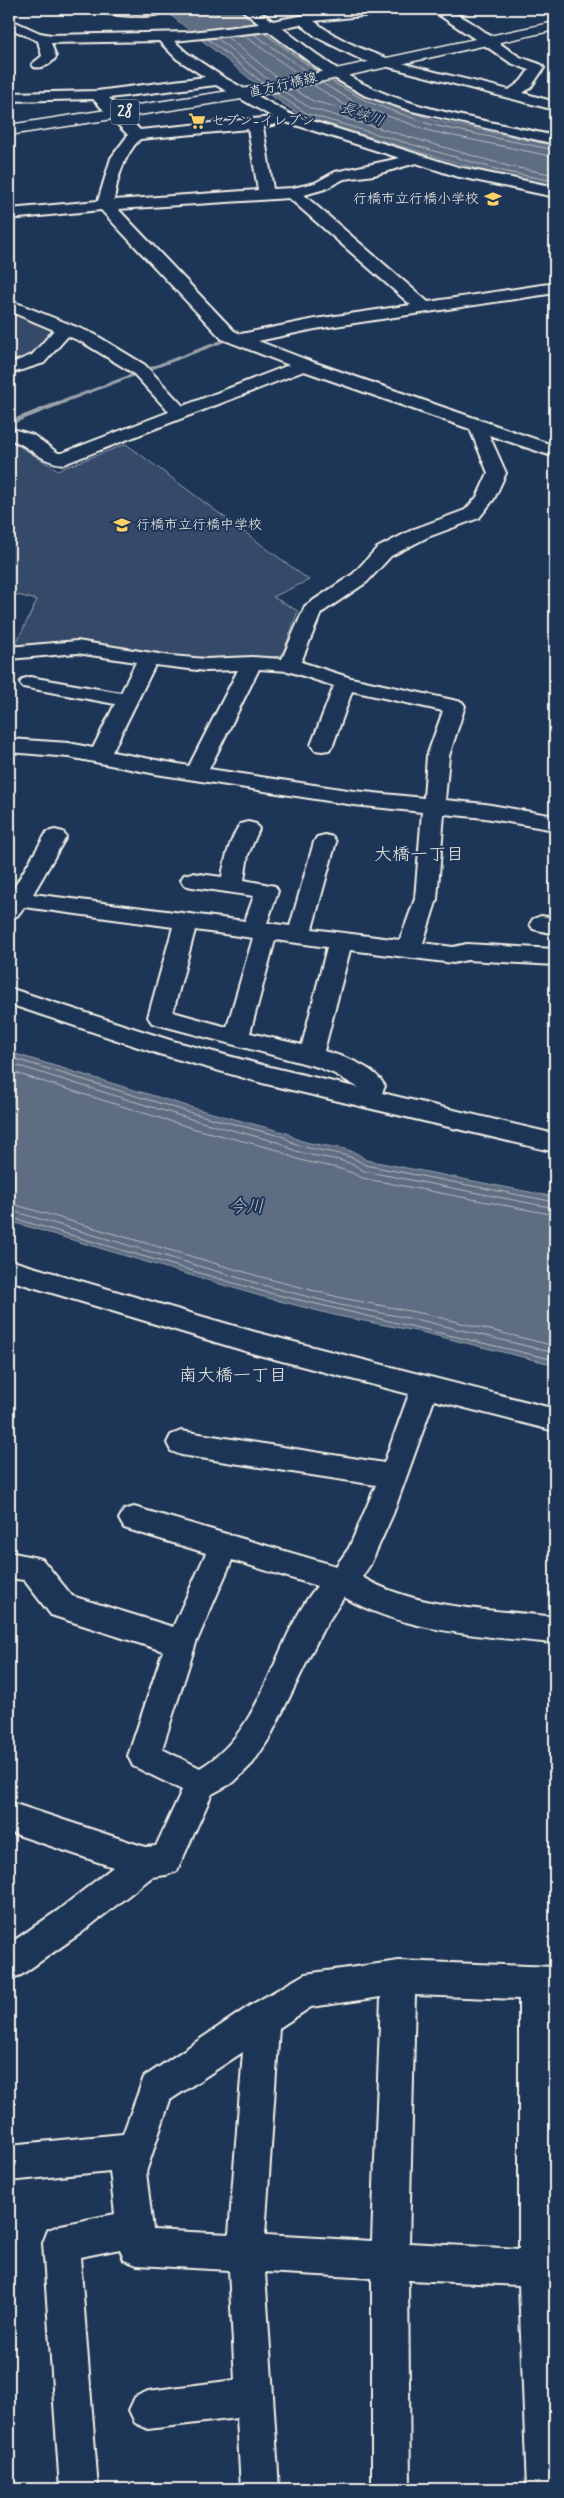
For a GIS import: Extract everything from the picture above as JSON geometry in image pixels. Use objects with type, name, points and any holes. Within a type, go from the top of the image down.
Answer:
[{"type":"main road","points":[[548,9],[555,13]]},
{"type":"main road","name":"直方行橋線","points":[[9,130],[247,93],[555,26]]},
{"type":"street","points":[[106,9],[111,11],[156,10],[189,36]]},
{"type":"street","points":[[248,9],[334,74],[369,92],[416,108],[555,140]]},
{"type":"street","points":[[292,9],[323,35],[367,57],[555,106]]},
{"type":"street","points":[[9,23],[36,36],[46,38],[164,38],[269,26],[305,18],[390,9]]},
{"type":"street","points":[[437,9],[516,60],[536,68],[552,67]]},
{"type":"street","points":[[38,64],[48,57],[44,43],[46,38]]},
{"type":"street","points":[[164,38],[182,56],[218,80],[247,93],[286,117],[474,176],[555,192]]},
{"type":"street","points":[[513,94],[526,84],[536,68]]},
{"type":"street","points":[[9,97],[97,95],[218,80]]},
{"type":"street","points":[[97,95],[118,114],[136,135]]},
{"type":"street","points":[[105,206],[108,185],[119,159],[136,135],[273,122],[286,117]]},
{"type":"street","points":[[255,124],[266,194]]},
{"type":"street","points":[[9,214],[67,206],[105,206],[292,193],[320,186],[340,175],[374,170],[416,158]]},
{"type":"street","points":[[292,193],[424,307]]},
{"type":"street","points":[[105,206],[228,335],[237,340],[555,452]]},
{"type":"street","points":[[237,340],[315,324],[555,288]]},
{"type":"street","points":[[9,305],[88,338],[140,369],[181,414]]},
{"type":"street","points":[[11,369],[38,359],[65,328]]},
{"type":"street","points":[[9,433],[27,439],[53,458],[64,460],[304,365]]},
{"type":"street","points":[[290,664],[308,615],[312,610],[360,578],[384,552],[420,533],[472,514],[479,507],[497,473],[494,460],[478,432],[479,426]]},
{"type":"street","points":[[9,653],[76,647],[148,659],[206,665],[290,664],[345,683],[427,702],[455,706],[438,756],[426,898],[409,949]]},
{"type":"street","points":[[100,756],[148,659]]},
{"type":"street","points":[[66,660],[40,685],[127,700]]},
{"type":"street","points":[[196,773],[252,663]]},
{"type":"street","points":[[322,745],[345,683]]},
{"type":"street","points":[[9,746],[47,747],[354,798],[434,805],[555,823]]},
{"type":"street","points":[[232,886],[237,855],[248,829]]},
{"type":"street","points":[[55,837],[12,903],[186,922],[453,955],[467,952],[555,958]]},
{"type":"street","points":[[299,936],[325,842]]},
{"type":"street","points":[[192,880],[267,891],[236,1038]]},
{"type":"street","points":[[186,922],[160,1017],[311,1056],[367,1080],[373,1086],[367,1100]]},
{"type":"street","points":[[311,1056],[340,942]]},
{"type":"street","points":[[9,996],[168,1048],[367,1100],[555,1143]]},
{"type":"street","points":[[9,1270],[255,1343],[555,1420]]},
{"type":"street","points":[[9,1817],[145,1862],[166,1860],[201,1784],[216,1778],[242,1750],[262,1724],[303,1638],[325,1599],[359,1558],[393,1478],[425,1386]]},
{"type":"street","points":[[180,1443],[378,1473],[393,1478]]},
{"type":"street","points":[[134,1519],[341,1580],[370,1597],[431,1615],[555,1630]]},
{"type":"street","points":[[201,1784],[144,1756],[181,1643],[224,1544]]},
{"type":"street","points":[[9,1565],[32,1568],[62,1606],[181,1643]]},
{"type":"street","points":[[9,1963],[69,1922],[145,1862]]},
{"type":"street","points":[[391,2489],[390,2260],[399,1978]]},
{"type":"street","points":[[546,2268],[137,2247],[128,2172],[156,2090],[305,1990],[399,1978],[546,1984],[546,2268],[546,2489]]},
{"type":"street","points":[[260,2489],[246,2253],[263,2017]]},
{"type":"street","points":[[9,2163],[134,2151]]},
{"type":"street","points":[[79,2489],[61,2243],[135,2228]]},
{"type":"street","points":[[148,2410],[254,2397]]},
{"type":"shaded area","points":[[9,310],[55,330],[30,360],[9,364]]},
{"type":"shaded area","name":"行橋市立行橋中学校","points":[[9,440],[58,470],[126,444],[309,580],[273,597],[298,611],[282,656],[207,663],[134,651],[14,648],[37,600],[9,593]]},
{"type":"water","name":"長峡川","points":[[163,9],[239,9],[338,80],[369,97],[434,120],[555,146],[555,186],[505,177],[305,118],[270,95]]},
{"type":"water","name":"今川","points":[[9,1052],[197,1109],[287,1133],[296,1139],[306,1142],[348,1150],[366,1160],[555,1197],[555,1365],[421,1332],[338,1316],[260,1296],[9,1221]]},
{"type":"waterway","points":[[62,402],[231,338]]},
{"type":"waterway","points":[[14,421],[65,401]]},
{"type":"place","name":"セブン-イレブン","points":[[197,121]]},
{"type":"place","name":"行橋市立行橋小学校","points":[[493,199]]},
{"type":"place","name":"行橋市立行橋中学校","points":[[122,525]]},
{"type":"district","name":"大橋一丁目","points":[[419,855]]},
{"type":"district","name":"南大橋一丁目","points":[[233,1376]]}]
